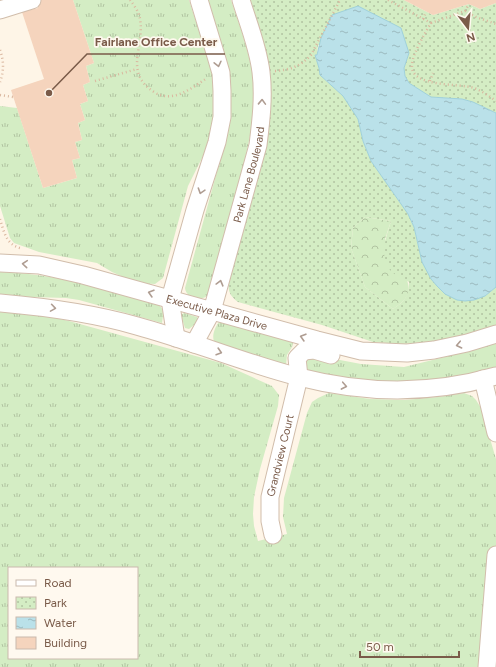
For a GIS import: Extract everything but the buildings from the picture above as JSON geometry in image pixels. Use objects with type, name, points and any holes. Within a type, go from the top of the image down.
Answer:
[{"type":"street","points":[[0,10],[32,0]]},
{"type":"street","points":[[176,338],[170,299],[195,210],[217,142],[222,117],[221,73],[199,0]]},
{"type":"street","name":"Park Lane Boulevard","points":[[194,344],[212,311],[258,146],[261,121],[261,71],[254,40],[241,0]]},
{"type":"street","name":"Executive Plaza Drive","points":[[0,263],[39,265],[83,275],[361,351],[407,353],[434,350],[467,343],[496,334]]},
{"type":"street","points":[[0,303],[47,307],[87,314],[137,326],[299,377],[352,387],[410,391],[442,388],[490,378],[496,433]]},
{"type":"street","name":"Executive Plaza Drive","points":[[299,377],[297,358],[304,351],[314,350],[342,358],[375,363],[402,363],[434,350]]},
{"type":"street","name":"Grandview Court","points":[[273,535],[270,521],[270,497],[299,377]]},
{"type":"street","points":[[487,667],[496,555]]},
{"type":"path","points":[[130,0],[135,6],[140,18],[137,70],[145,87],[157,94],[169,97],[184,93],[207,78],[221,73]]},
{"type":"path","points":[[261,71],[273,72],[288,70],[304,62],[311,55],[340,0]]},
{"type":"path","points":[[388,0],[431,23]]},
{"type":"path","points":[[469,4],[465,11],[431,23],[411,66],[417,76],[446,85],[458,85],[475,88],[496,101]]},
{"type":"path","points":[[465,11],[476,17],[496,24]]},
{"type":"path","points":[[423,19],[426,12]]},
{"type":"path","points":[[0,50],[4,68],[0,82]]},
{"type":"path","points":[[95,81],[137,70]]},
{"type":"path","points":[[430,81],[433,73]]},
{"type":"path","points":[[0,95],[13,97]]},
{"type":"path","points":[[0,219],[8,241],[13,246],[25,249]]},
{"type":"green space","points":[[73,0],[189,0],[211,68],[213,76],[214,120],[205,152],[188,186],[163,278],[155,284],[137,283],[112,272],[97,263],[39,252],[14,243],[10,238],[0,206],[0,106],[17,108],[43,188],[77,178],[72,160],[80,158],[75,142],[82,140],[78,123],[85,120],[80,104],[88,101],[83,85],[90,82],[86,66],[94,63]]},
{"type":"green space","points":[[206,0],[231,0],[249,57],[253,80],[254,104],[246,154],[209,294],[199,299],[188,295],[185,288],[224,146]]},
{"type":"green space","points":[[251,0],[404,0],[433,15],[469,4],[480,9],[496,3],[496,113],[473,102],[462,99],[431,97],[409,83],[405,76],[404,68],[409,53],[318,45],[317,55],[315,55],[320,75],[343,96],[351,106],[358,119],[363,141],[371,161],[408,214],[414,227],[419,250],[431,279],[445,294],[485,296],[496,287],[496,326],[471,335],[437,341],[402,344],[373,342],[322,325],[238,302],[229,292],[229,278],[262,155]],"holes":[[[365,217],[391,221],[384,246],[385,258],[390,270],[409,282],[406,298],[393,309],[365,287],[351,248],[353,228]]]},
{"type":"green space","points":[[365,217],[391,221],[385,239],[401,267],[407,280],[409,290],[405,300],[393,309],[365,287],[351,248],[353,228]]},
{"type":"green space","points":[[0,272],[40,275],[80,283],[159,305],[163,311],[162,323],[79,300],[66,298],[0,296]]},
{"type":"green space","points":[[0,312],[42,315],[69,321],[221,363],[272,386],[279,395],[278,406],[260,469],[254,497],[254,526],[258,541],[287,534],[283,517],[284,498],[307,413],[312,402],[329,393],[370,399],[405,400],[464,393],[472,396],[481,408],[496,459],[496,667],[0,667]]},
{"type":"green space","points":[[184,313],[197,317],[199,321],[189,329],[185,328],[181,315]]},
{"type":"green space","points":[[219,322],[290,340],[293,343],[287,355],[286,365],[217,346],[213,337]]},
{"type":"green space","points":[[496,342],[496,368],[441,381],[368,383],[311,372],[305,367],[306,360],[319,356],[361,364],[404,367],[465,352]]},
{"type":"water","points":[[358,6],[401,28],[409,53],[404,68],[405,76],[409,83],[431,97],[462,99],[473,102],[496,113],[496,287],[485,296],[474,300],[457,300],[445,294],[431,279],[422,262],[414,227],[408,214],[371,161],[363,141],[358,119],[343,96],[320,75],[315,55],[317,55],[321,38],[332,15]]},
{"type":"place","name":"Fairlane Office Center","points":[[49,93]]}]
